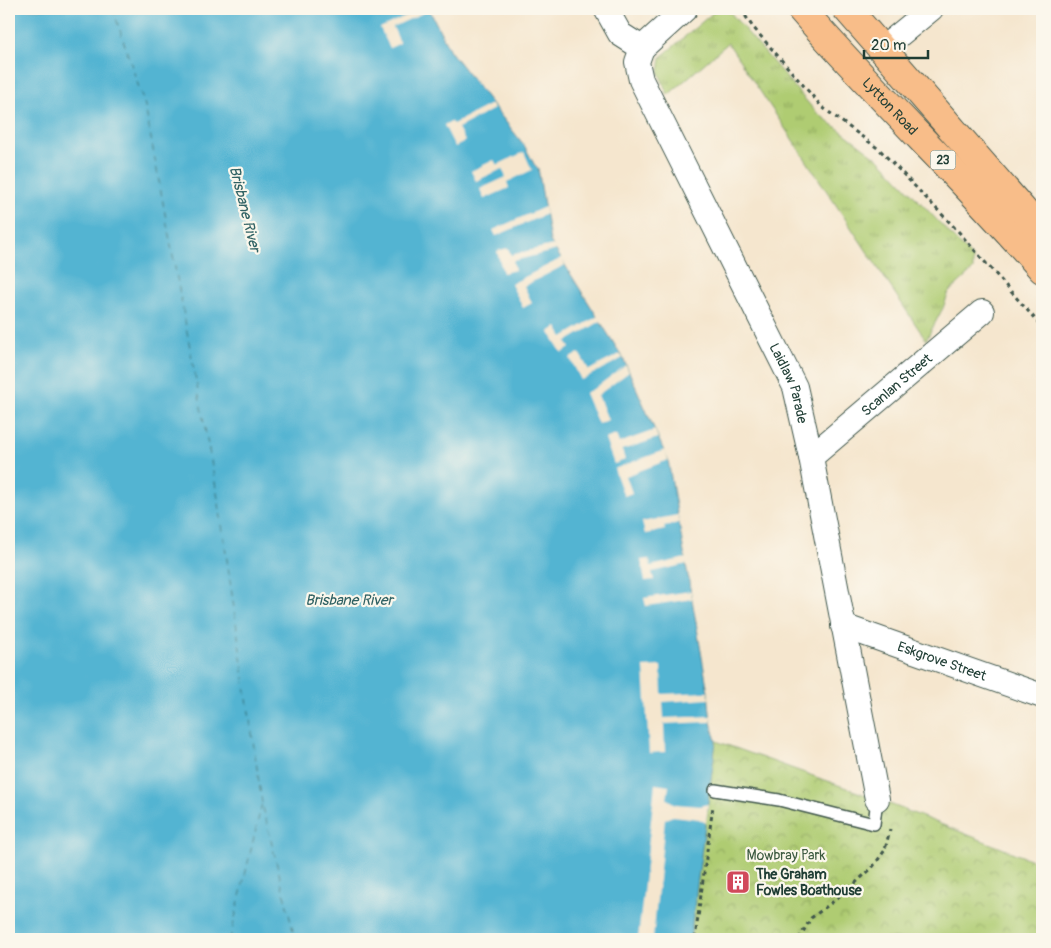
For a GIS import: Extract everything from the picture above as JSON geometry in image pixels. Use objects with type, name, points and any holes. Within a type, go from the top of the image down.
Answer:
[{"type":"main road","name":"Lytton Road","points":[[801,9],[840,54],[998,218],[1042,270]]},
{"type":"main road","name":"Lytton Road","points":[[847,9],[1042,232]]},
{"type":"street","points":[[606,9],[620,34],[642,48],[685,9]]},
{"type":"street","points":[[882,49],[931,9]]},
{"type":"street","name":"Laidlaw Parade","points":[[642,48],[638,62],[641,80],[795,387],[811,457],[878,800]]},
{"type":"street","name":"Scanlan Street","points":[[811,457],[982,312]]},
{"type":"street","name":"Eskgrove Street","points":[[843,626],[1042,696]]},
{"type":"lane","points":[[715,790],[779,800],[874,824],[878,800]]},
{"type":"path","points":[[741,9],[752,26],[822,106],[880,150],[958,230],[1042,327]]},
{"type":"path","points":[[695,939],[715,790]]},
{"type":"path","points":[[799,939],[811,918],[842,895],[872,868],[885,850],[890,833],[890,821],[888,812],[878,800]]},
{"type":"green space","points":[[716,10],[729,11],[816,112],[880,160],[973,258],[973,270],[949,292],[943,308],[926,340],[728,43],[668,95],[659,73],[661,57]]},
{"type":"green space","name":"Mowbray Park","points":[[716,741],[877,799],[1042,864],[1042,939],[690,939]]},
{"type":"water","name":"Brisbane River","points":[[9,9],[429,9],[450,51],[524,145],[538,168],[550,241],[623,358],[668,460],[708,692],[711,722],[716,741],[690,939],[9,939]]},
{"type":"pier","points":[[423,9],[425,12],[393,27],[400,43],[390,48],[380,28]]},
{"type":"pier","points":[[491,104],[494,109],[458,128],[465,141],[455,147],[444,125],[451,121],[453,124]]},
{"type":"pier","points":[[524,152],[532,170],[507,182],[509,188],[484,199],[480,189],[506,177],[502,169],[476,181],[471,171],[494,160],[497,165]]},
{"type":"pier","points":[[545,207],[546,214],[496,236],[493,230]]},
{"type":"pier","points":[[553,245],[557,250],[513,261],[515,270],[503,273],[497,251],[508,248],[511,255]]},
{"type":"pier","points":[[562,258],[565,265],[524,286],[532,303],[523,308],[511,284]]},
{"type":"pier","points":[[598,316],[601,321],[566,342],[570,348],[562,353],[549,332],[557,327],[563,337]]},
{"type":"pier","points":[[579,353],[589,370],[620,354],[623,358],[581,380],[570,358]]},
{"type":"pier","points":[[626,365],[629,372],[598,395],[608,420],[598,424],[585,393],[595,388]]},
{"type":"pier","points":[[655,430],[658,438],[622,450],[625,460],[614,464],[605,439],[616,435],[619,443]]},
{"type":"pier","points":[[665,450],[668,460],[626,476],[632,493],[624,496],[614,469]]},
{"type":"pier","points":[[678,515],[679,523],[664,526],[665,530],[645,534],[642,522]]},
{"type":"pier","points":[[686,558],[687,564],[652,572],[654,580],[645,581],[641,560],[649,559],[651,566]]},
{"type":"pier","points":[[691,591],[692,599],[646,606],[644,598]]},
{"type":"pier","points":[[661,666],[662,694],[708,692],[709,699],[663,702],[664,718],[711,716],[711,722],[664,724],[665,752],[649,753],[644,667]]},
{"type":"pier","points":[[655,784],[669,786],[667,799],[675,804],[700,806],[708,804],[706,823],[699,819],[673,816],[665,819],[653,939],[638,939]]},
{"type":"ferry route","points":[[113,9],[145,106],[219,504],[262,803],[295,939]]},
{"type":"ferry route","points":[[230,939],[262,803]]},
{"type":"place","name":"The Graham Fowles Boathouse","points":[[738,882]]}]
